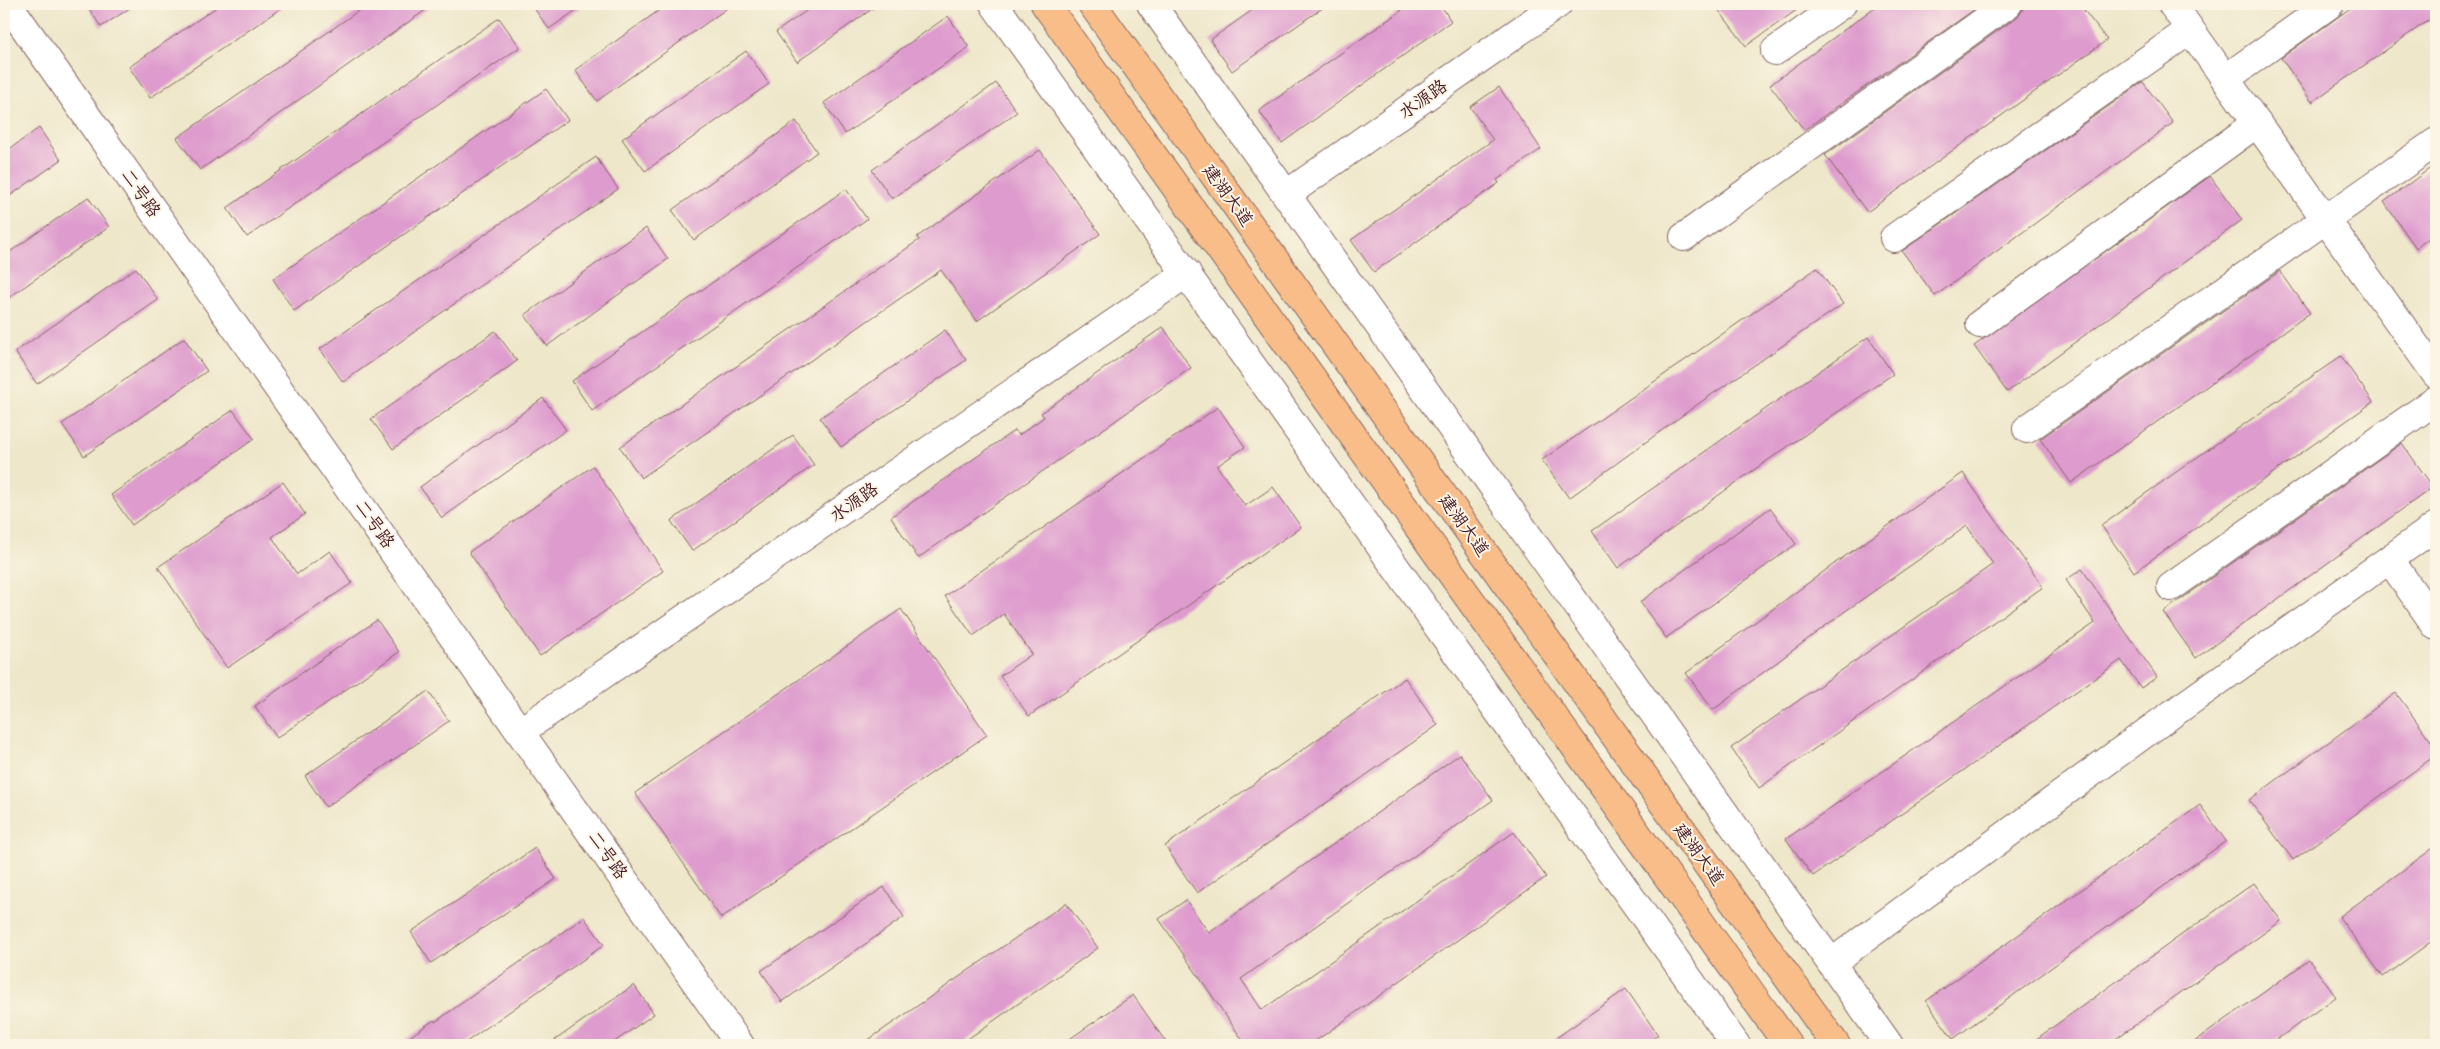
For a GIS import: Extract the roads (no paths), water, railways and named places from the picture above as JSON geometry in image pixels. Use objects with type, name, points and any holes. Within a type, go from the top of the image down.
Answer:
[{"type":"main road","points":[[1045,4],[1788,1045]]},
{"type":"main road","name":"建湖大道","points":[[1092,4],[1836,1045]]},
{"type":"street","name":"二号路","points":[[8,4],[740,1045]]},
{"type":"street","points":[[994,4],[1736,1045]]},
{"type":"street","points":[[1151,4],[1889,1045]]},
{"type":"street","name":"水源路","points":[[1287,194],[1558,4]]},
{"type":"street","points":[[1775,51],[1842,4]]},
{"type":"street","points":[[1684,237],[2008,4]]},
{"type":"street","points":[[2172,4],[2436,374]]},
{"type":"street","points":[[2225,79],[2330,4]]},
{"type":"street","points":[[1894,238],[2190,30]]},
{"type":"street","points":[[1980,324],[2257,123]]},
{"type":"street","points":[[2027,429],[2436,142]]},
{"type":"street","name":"水源路","points":[[521,731],[1187,273]]},
{"type":"street","points":[[2171,587],[2436,400]]},
{"type":"street","points":[[1831,964],[2151,729],[2436,526]]},
{"type":"street","points":[[2390,560],[2436,626]]}]
